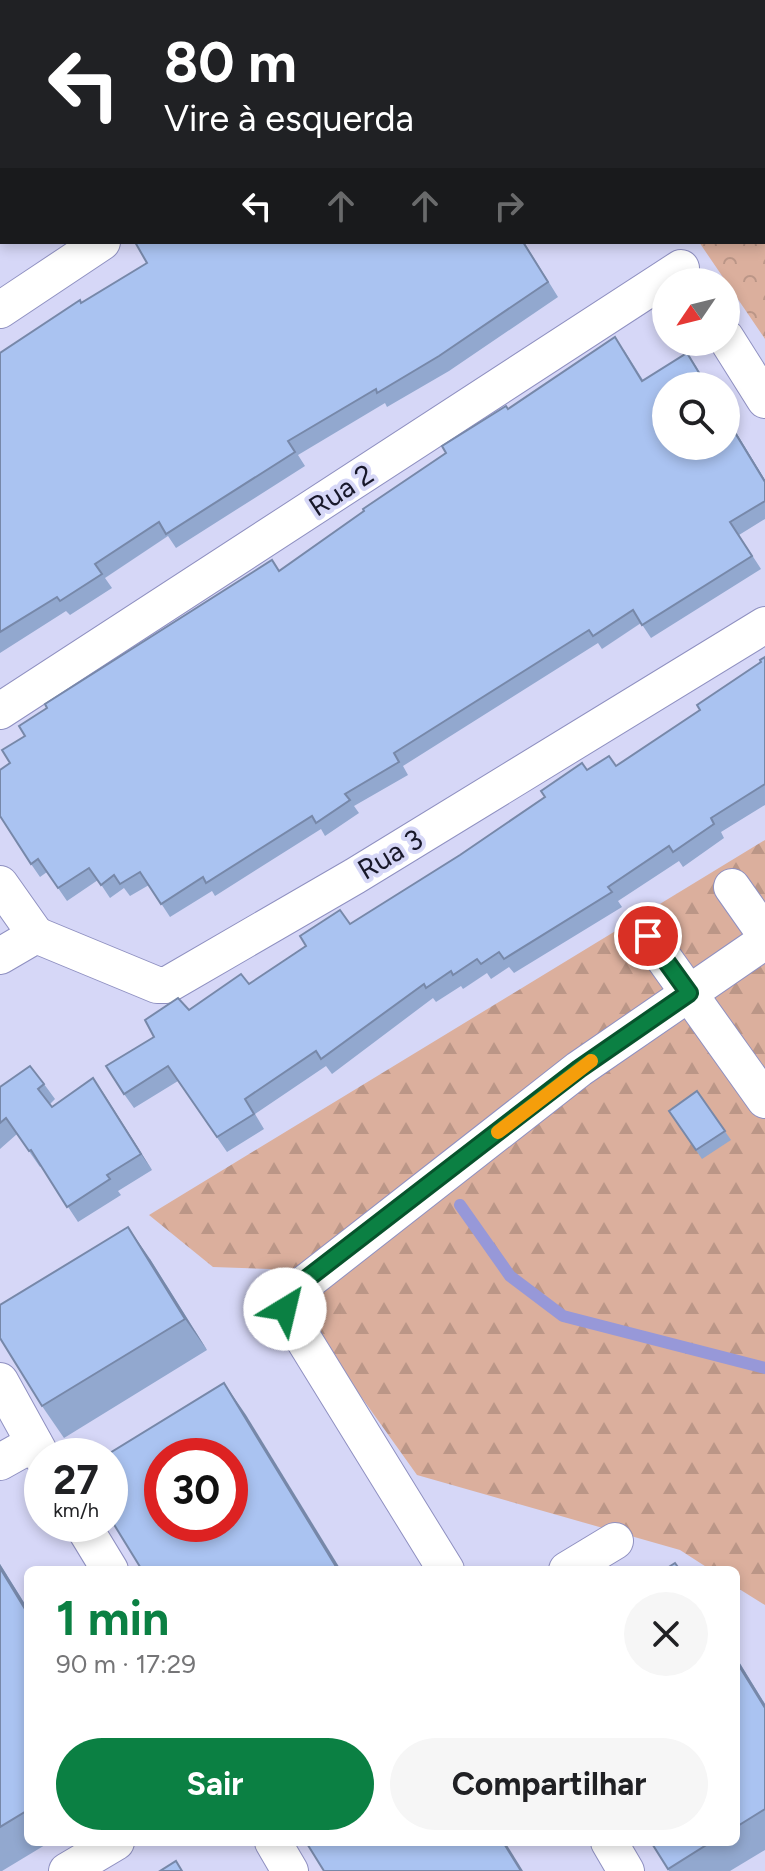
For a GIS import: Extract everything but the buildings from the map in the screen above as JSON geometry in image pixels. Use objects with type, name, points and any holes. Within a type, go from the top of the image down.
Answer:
[{"type":"street","points":[[0,310],[99,244]]},
{"type":"street","name":"Rua 2","points":[[0,711],[679,264]]},
{"type":"street","points":[[737,356],[765,400]]},
{"type":"street","name":"Rua 3","points":[[36,935],[157,985],[167,985],[355,876],[765,625]]},
{"type":"street","points":[[0,884],[36,935],[0,956]]},
{"type":"street","points":[[732,887],[765,934]]},
{"type":"street","points":[[648,936],[765,1100]]},
{"type":"street","points":[[444,1566],[285,1309],[285,1299],[291,1291],[579,1069],[765,941]]},
{"type":"street","points":[[0,1381],[31,1438]]},
{"type":"street","points":[[0,1462],[24,1454]]},
{"type":"street","points":[[574,1566],[615,1541]]},
{"type":"street","points":[[93,1542],[108,1566]]},
{"type":"street","points":[[67,1871],[109,1846]]},
{"type":"street","points":[[275,1846],[290,1871]]},
{"type":"street","points":[[611,1846],[626,1871]]},
{"type":"green space","points":[[700,244],[765,244],[765,339],[740,302],[740,268],[717,268]]},
{"type":"green space","points":[[765,840],[765,1605],[740,1589],[740,1566],[705,1566],[680,1550],[417,1475],[270,1269],[213,1267],[149,1215]]},
{"type":"waterway","points":[[460,1205],[510,1276],[563,1316],[765,1368]]},
{"type":"slow traffic","points":[[498,1132],[591,1061]]},
{"type":"route","points":[[285,1309],[285,1299],[291,1291],[579,1069],[689,993],[648,936]]}]
